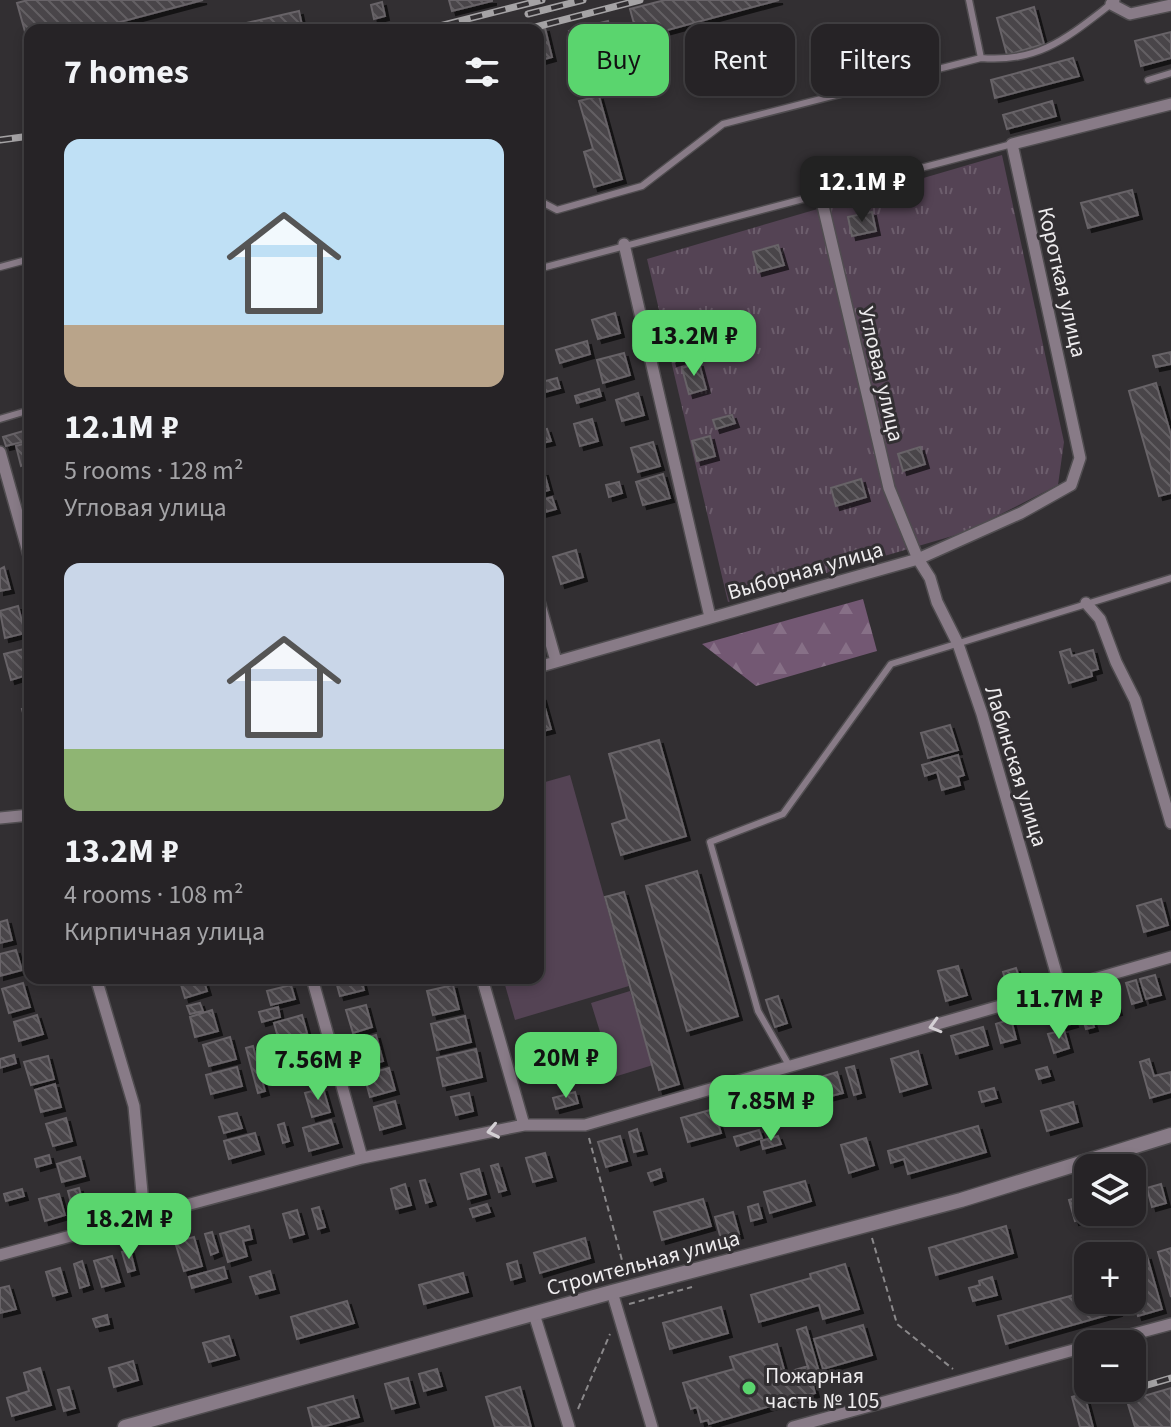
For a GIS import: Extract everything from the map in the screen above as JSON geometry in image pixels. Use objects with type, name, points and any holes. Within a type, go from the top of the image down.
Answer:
[{"type":"street","points":[[1113,2],[1130,14],[1171,5]]},
{"type":"street","points":[[1012,144],[1171,104]]},
{"type":"street","name":"Короткая улица","points":[[1012,144],[1080,458],[1071,485]]},
{"type":"street","name":"Угловая улица","points":[[820,193],[889,488],[918,559]]},
{"type":"street","points":[[624,244],[710,617]]},
{"type":"street","points":[[0,452],[24,538]]},
{"type":"street","name":"Выборная улица","points":[[544,665],[918,559],[1021,513],[1071,485]]},
{"type":"street","name":"Лабинская улица","points":[[918,559],[930,578],[937,602],[958,644],[982,714],[1061,990]]},
{"type":"street","points":[[1086,603],[1100,619],[1135,700],[1171,823]]},
{"type":"street","points":[[544,619],[556,661]]},
{"type":"street","points":[[0,818],[24,816]]},
{"type":"street","points":[[0,1255],[362,1158],[524,1125],[585,1125],[1171,957]]},
{"type":"street","points":[[98,984],[134,1106],[144,1215]]},
{"type":"street","points":[[314,984],[362,1158]]},
{"type":"street","points":[[484,984],[524,1125]]},
{"type":"street","name":"Строительная улица","points":[[125,1427],[612,1292],[961,1200],[1171,1135]]},
{"type":"street","points":[[612,1292],[652,1427]]},
{"type":"street","points":[[534,1314],[569,1427]]},
{"type":"street","points":[[1146,1331],[1171,1324]]},
{"type":"street","points":[[793,1427],[1074,1350]]},
{"type":"lane","points":[[969,0],[981,58]]},
{"type":"lane","points":[[544,203],[557,210],[642,186],[723,124],[981,58],[1005,60],[1058,45],[1113,2]]},
{"type":"lane","points":[[1148,80],[1171,73]]},
{"type":"lane","points":[[544,267],[1012,144]]},
{"type":"lane","points":[[0,267],[24,261]]},
{"type":"lane","points":[[0,419],[24,412]]},
{"type":"lane","points":[[790,1067],[758,1011],[710,842],[783,814],[891,664],[1171,578]]},
{"type":"path","points":[[585,1125],[629,1288]]},
{"type":"path","points":[[869,1225],[897,1324],[967,1379]]},
{"type":"path","points":[[576,1413],[619,1314]]},
{"type":"green space","points":[[1002,155],[1064,442],[1058,485],[966,532],[728,602],[647,259]]},
{"type":"green space","points":[[863,599],[877,651],[756,686],[702,644]]},
{"type":"green space","points":[[570,775],[629,986],[515,1020],[505,984],[544,984],[544,782]]},
{"type":"green space","points":[[630,991],[653,1065],[614,1077],[591,1003]]},
{"type":"building","points":[[28,0],[203,0],[113,24],[24,24],[24,28],[17,3]]},
{"type":"building","points":[[449,0],[492,0],[492,1],[452,11]]},
{"type":"building","points":[[665,0],[779,0],[669,30],[669,24],[634,24],[630,9]]},
{"type":"building","points":[[382,2],[385,16],[374,19],[371,5]]},
{"type":"building","points":[[1034,7],[1044,44],[1007,55],[997,18]]},
{"type":"building","points":[[299,11],[302,24],[242,24]]},
{"type":"building","points":[[544,28],[552,57],[544,59]]},
{"type":"building","points":[[1171,32],[1171,58],[1141,66],[1135,41]]},
{"type":"building","points":[[1073,58],[1079,76],[995,98],[991,80]]},
{"type":"building","points":[[599,96],[622,179],[594,187],[584,152],[593,149],[579,101]]},
{"type":"building","points":[[1052,101],[1056,116],[1007,129],[1003,115]]},
{"type":"building","points":[[1132,190],[1138,215],[1088,228],[1081,203]]},
{"type":"building","points":[[872,212],[876,231],[852,236],[848,217]]},
{"type":"building","points":[[778,245],[784,265],[758,272],[753,252]]},
{"type":"building","points":[[615,313],[620,333],[598,339],[592,320]]},
{"type":"building","points":[[694,336],[699,354],[673,362],[668,344]]},
{"type":"building","points":[[587,341],[590,354],[560,363],[556,350]]},
{"type":"building","points":[[1171,352],[1171,364],[1156,367],[1153,356]]},
{"type":"building","points":[[624,353],[630,375],[603,383],[597,360]]},
{"type":"building","points":[[699,363],[706,389],[689,394],[682,368]]},
{"type":"building","points":[[557,378],[560,388],[544,392],[544,381]]},
{"type":"building","points":[[1156,383],[1171,435],[1171,493],[1159,496],[1129,391]]},
{"type":"building","points":[[599,389],[601,396],[577,403],[575,396]]},
{"type":"building","points":[[638,393],[644,415],[622,421],[616,400]]},
{"type":"building","points":[[732,415],[735,423],[716,429],[713,420]]},
{"type":"building","points":[[592,419],[598,441],[580,446],[574,424]]},
{"type":"building","points":[[547,429],[551,441],[544,443],[544,430]]},
{"type":"building","points":[[24,431],[24,442],[6,446],[3,437]]},
{"type":"building","points":[[710,436],[715,456],[697,461],[692,441]]},
{"type":"building","points":[[653,442],[660,466],[638,472],[631,448]]},
{"type":"building","points":[[24,444],[24,465],[21,466],[16,446]]},
{"type":"building","points":[[920,447],[925,464],[903,471],[898,454]]},
{"type":"building","points":[[544,472],[549,490],[544,491]]},
{"type":"building","points":[[663,474],[670,498],[643,505],[636,482]]},
{"type":"building","points":[[861,479],[866,497],[836,506],[831,488]]},
{"type":"building","points":[[619,482],[622,493],[609,497],[606,485]]},
{"type":"building","points":[[552,497],[556,509],[544,512],[544,499]]},
{"type":"building","points":[[576,550],[583,577],[561,584],[553,557]]},
{"type":"building","points":[[4,567],[10,589],[0,591],[0,569]]},
{"type":"building","points":[[18,606],[24,633],[5,638],[0,611]]},
{"type":"building","points":[[24,649],[24,676],[11,680],[4,654]]},
{"type":"building","points":[[1070,649],[1072,656],[1093,650],[1098,669],[1091,671],[1092,676],[1069,683],[1060,652]]},
{"type":"building","points":[[544,704],[551,729],[544,731]]},
{"type":"building","points":[[950,725],[958,750],[928,758],[921,733]]},
{"type":"building","points":[[659,740],[686,836],[621,855],[612,824],[627,819],[609,754]]},
{"type":"building","points":[[958,755],[964,775],[958,777],[960,785],[942,790],[937,772],[925,776],[922,765]]},
{"type":"building","points":[[697,871],[738,1016],[687,1031],[646,886]]},
{"type":"building","points":[[624,892],[679,1084],[659,1090],[605,897]]},
{"type":"building","points":[[1161,899],[1168,925],[1144,932],[1137,906]]},
{"type":"building","points":[[7,920],[12,940],[0,943],[0,922]]},
{"type":"building","points":[[16,950],[22,970],[0,976],[0,954]]},
{"type":"building","points":[[958,966],[967,995],[946,1001],[938,971]]},
{"type":"building","points":[[1016,968],[1023,989],[1009,993],[1003,972]]},
{"type":"building","points":[[1155,975],[1161,995],[1146,999],[1140,979]]},
{"type":"building","points":[[1136,980],[1142,1001],[1132,1004],[1126,983]]},
{"type":"building","points":[[23,983],[30,1007],[9,1013],[2,989]]},
{"type":"building","points":[[181,984],[205,984],[207,991],[185,998]]},
{"type":"building","points":[[337,984],[362,984],[364,990],[340,996]]},
{"type":"building","points":[[291,985],[295,999],[271,1005],[267,991]]},
{"type":"building","points":[[453,985],[459,1009],[433,1015],[427,991]]},
{"type":"building","points":[[1112,989],[1118,1011],[1099,1016],[1093,995]]},
{"type":"building","points":[[778,996],[787,1023],[775,1027],[766,1000]]},
{"type":"building","points":[[200,1003],[203,1011],[190,1014],[187,1006]]},
{"type":"building","points":[[1068,1003],[1074,1023],[1060,1027],[1054,1007]]},
{"type":"building","points":[[366,1005],[372,1027],[353,1033],[346,1010]]},
{"type":"building","points":[[278,1007],[280,1017],[262,1022],[259,1012]]},
{"type":"building","points":[[1088,1007],[1094,1027],[1086,1029],[1080,1009]]},
{"type":"building","points":[[212,1010],[218,1031],[195,1037],[190,1017]]},
{"type":"building","points":[[37,1015],[43,1034],[19,1041],[14,1022]]},
{"type":"building","points":[[302,1015],[307,1033],[279,1041],[274,1023]]},
{"type":"building","points":[[465,1016],[471,1042],[437,1050],[431,1024]]},
{"type":"building","points":[[1011,1019],[1016,1039],[1001,1043],[996,1024]]},
{"type":"building","points":[[983,1027],[988,1045],[956,1054],[951,1036]]},
{"type":"building","points":[[1064,1030],[1069,1048],[1054,1053],[1048,1034]]},
{"type":"building","points":[[376,1035],[383,1061],[361,1067],[354,1041]]},
{"type":"building","points":[[230,1037],[236,1059],[209,1066],[203,1045]]},
{"type":"building","points":[[253,1046],[265,1091],[258,1093],[246,1048]]},
{"type":"building","points":[[312,1049],[316,1063],[295,1069],[291,1055]]},
{"type":"building","points":[[476,1049],[482,1077],[443,1086],[437,1058]]},
{"type":"building","points":[[918,1051],[927,1084],[900,1092],[891,1059]]},
{"type":"building","points":[[14,1055],[16,1063],[0,1068],[0,1059]]},
{"type":"building","points":[[48,1056],[54,1079],[31,1085],[24,1062]]},
{"type":"building","points":[[1149,1059],[1154,1076],[1171,1072],[1171,1092],[1150,1098],[1140,1062]]},
{"type":"building","points":[[854,1066],[861,1093],[854,1095],[846,1068]]},
{"type":"building","points":[[237,1067],[242,1086],[211,1094],[206,1075]]},
{"type":"building","points":[[1047,1067],[1050,1076],[1039,1079],[1036,1070]]},
{"type":"building","points":[[389,1068],[395,1090],[370,1097],[364,1075]]},
{"type":"building","points":[[318,1071],[321,1079],[308,1082],[306,1074]]},
{"type":"building","points":[[837,1072],[843,1093],[827,1097],[821,1077]]},
{"type":"building","points":[[811,1082],[820,1111],[800,1117],[791,1088]]},
{"type":"building","points":[[55,1084],[61,1107],[41,1112],[35,1090]]},
{"type":"building","points":[[323,1088],[330,1112],[312,1117],[305,1093]]},
{"type":"building","points":[[994,1088],[997,1098],[982,1102],[979,1092]]},
{"type":"building","points":[[575,1092],[578,1103],[556,1109],[553,1098]]},
{"type":"building","points":[[779,1092],[784,1110],[768,1114],[763,1097]]},
{"type":"building","points":[[469,1093],[473,1111],[456,1115],[451,1097]]},
{"type":"building","points":[[746,1095],[751,1114],[744,1116],[739,1097]]},
{"type":"building","points":[[395,1101],[401,1124],[380,1130],[374,1107]]},
{"type":"building","points":[[1073,1102],[1078,1122],[1047,1131],[1041,1111]]},
{"type":"building","points":[[714,1109],[721,1133],[688,1142],[681,1118]]},
{"type":"building","points":[[237,1113],[242,1128],[224,1133],[219,1117]]},
{"type":"building","points":[[66,1118],[72,1141],[53,1146],[46,1124]]},
{"type":"building","points":[[331,1120],[338,1143],[309,1151],[303,1128]]},
{"type":"building","points":[[284,1123],[289,1141],[283,1143],[278,1125]]},
{"type":"building","points":[[978,1126],[986,1152],[908,1174],[904,1159],[891,1163],[888,1151]]},
{"type":"building","points":[[637,1129],[643,1150],[634,1152],[629,1132]]},
{"type":"building","points":[[759,1130],[762,1138],[737,1146],[734,1137]]},
{"type":"building","points":[[255,1133],[260,1150],[229,1159],[224,1141]]},
{"type":"building","points":[[620,1136],[627,1161],[606,1167],[598,1142]]},
{"type":"building","points":[[778,1136],[781,1144],[763,1149],[761,1141]]},
{"type":"building","points":[[866,1138],[874,1165],[849,1173],[841,1145]]},
{"type":"building","points":[[545,1153],[552,1177],[533,1182],[526,1158]]},
{"type":"building","points":[[49,1155],[51,1163],[37,1167],[35,1159]]},
{"type":"building","points":[[80,1157],[85,1176],[62,1182],[57,1164]]},
{"type":"building","points":[[498,1164],[506,1190],[499,1192],[491,1166]]},
{"type":"building","points":[[479,1169],[486,1194],[468,1199],[461,1174]]},
{"type":"building","points":[[660,1169],[662,1177],[651,1181],[648,1173]]},
{"type":"building","points":[[425,1180],[432,1201],[426,1203],[420,1181]]},
{"type":"building","points":[[805,1181],[811,1201],[770,1213],[764,1192]]},
{"type":"building","points":[[405,1184],[411,1205],[396,1209],[391,1189]]},
{"type":"building","points":[[1161,1184],[1166,1203],[1152,1207],[1147,1188]]},
{"type":"building","points":[[79,1188],[85,1212],[74,1215],[68,1191]]},
{"type":"building","points":[[22,1189],[24,1196],[6,1201],[4,1194]]},
{"type":"building","points":[[59,1194],[65,1215],[45,1221],[39,1199]]},
{"type":"building","points":[[703,1199],[711,1226],[662,1240],[654,1212]]},
{"type":"building","points":[[1074,1199],[1074,1218],[1069,1200]]},
{"type":"building","points":[[487,1204],[490,1212],[473,1217],[470,1209]]},
{"type":"building","points":[[758,1204],[762,1218],[751,1221],[748,1207]]},
{"type":"building","points":[[319,1207],[325,1227],[318,1229],[312,1209]]},
{"type":"building","points":[[297,1210],[304,1234],[290,1238],[283,1214]]},
{"type":"building","points":[[733,1212],[739,1234],[721,1239],[715,1217]]},
{"type":"building","points":[[249,1226],[252,1239],[243,1241],[247,1256],[228,1262],[220,1234]]},
{"type":"building","points":[[1006,1226],[1013,1253],[936,1275],[929,1248]]},
{"type":"building","points":[[212,1232],[218,1252],[211,1255],[205,1234]]},
{"type":"building","points":[[194,1237],[202,1266],[184,1271],[175,1242]]},
{"type":"building","points":[[585,1238],[590,1258],[540,1273],[534,1253]]},
{"type":"building","points":[[1171,1248],[1171,1297],[1158,1252]]},
{"type":"building","points":[[130,1250],[135,1270],[128,1272],[122,1252]]},
{"type":"building","points":[[112,1256],[120,1282],[102,1287],[94,1261]]},
{"type":"building","points":[[1146,1256],[1162,1309],[1146,1314]]},
{"type":"building","points":[[82,1261],[89,1285],[80,1288],[74,1264]]},
{"type":"building","points":[[517,1261],[521,1277],[511,1280],[507,1264]]},
{"type":"building","points":[[845,1264],[859,1309],[823,1319],[819,1305],[759,1322],[751,1295],[811,1278],[810,1274]]},
{"type":"building","points":[[224,1267],[227,1278],[192,1288],[189,1277]]},
{"type":"building","points":[[60,1268],[67,1292],[53,1296],[46,1272]]},
{"type":"building","points":[[270,1271],[275,1289],[256,1294],[250,1277]]},
{"type":"building","points":[[463,1273],[468,1292],[424,1304],[419,1285]]},
{"type":"building","points":[[992,1277],[997,1295],[973,1301],[969,1288]]},
{"type":"building","points":[[9,1286],[16,1309],[0,1313],[0,1288]]},
{"type":"building","points":[[1074,1295],[1074,1314],[1111,1314],[1006,1344],[998,1316]]},
{"type":"building","points":[[347,1301],[354,1323],[297,1339],[291,1317]]},
{"type":"building","points":[[721,1307],[728,1333],[670,1349],[663,1323]]},
{"type":"building","points":[[107,1315],[109,1324],[96,1327],[93,1319]]},
{"type":"building","points":[[863,1325],[872,1355],[823,1369],[814,1339]]},
{"type":"building","points":[[806,1327],[820,1375],[811,1378],[797,1330]]},
{"type":"building","points":[[229,1336],[235,1355],[209,1362],[203,1343]]},
{"type":"building","name":"Пожарная часть № 105","points":[[777,1344],[785,1373],[808,1366],[815,1393],[709,1424],[708,1420],[701,1422],[697,1407],[691,1409],[683,1383],[734,1369],[730,1357]]},
{"type":"building","points":[[133,1361],[138,1380],[114,1387],[109,1368]]},
{"type":"building","points":[[40,1368],[51,1405],[12,1416],[7,1398],[29,1391],[24,1373]]},
{"type":"building","points":[[437,1369],[442,1386],[424,1391],[419,1374]]},
{"type":"building","points":[[408,1378],[415,1403],[392,1409],[385,1384]]},
{"type":"building","points":[[69,1387],[75,1408],[64,1411],[58,1390]]},
{"type":"building","points":[[520,1387],[531,1427],[495,1427],[486,1397]]},
{"type":"building","points":[[1171,1388],[1171,1427],[1135,1427],[1127,1402],[1146,1402],[1146,1395]]},
{"type":"building","points":[[353,1396],[359,1417],[313,1427],[308,1408]]},
{"type":"building","points":[[1072,1397],[1074,1402],[1086,1402],[1093,1427],[1080,1427]]},
{"type":"railway","points":[[448,24],[542,0]]},
{"type":"railway","points":[[528,14],[583,0]]},
{"type":"railway","points":[[544,25],[640,0]]},
{"type":"railway","points":[[0,140],[24,137]]},
{"type":"railway","points":[[1146,1385],[1171,1378]]},
{"type":"place","name":"Пожарная часть № 105","points":[[749,1388]]}]
